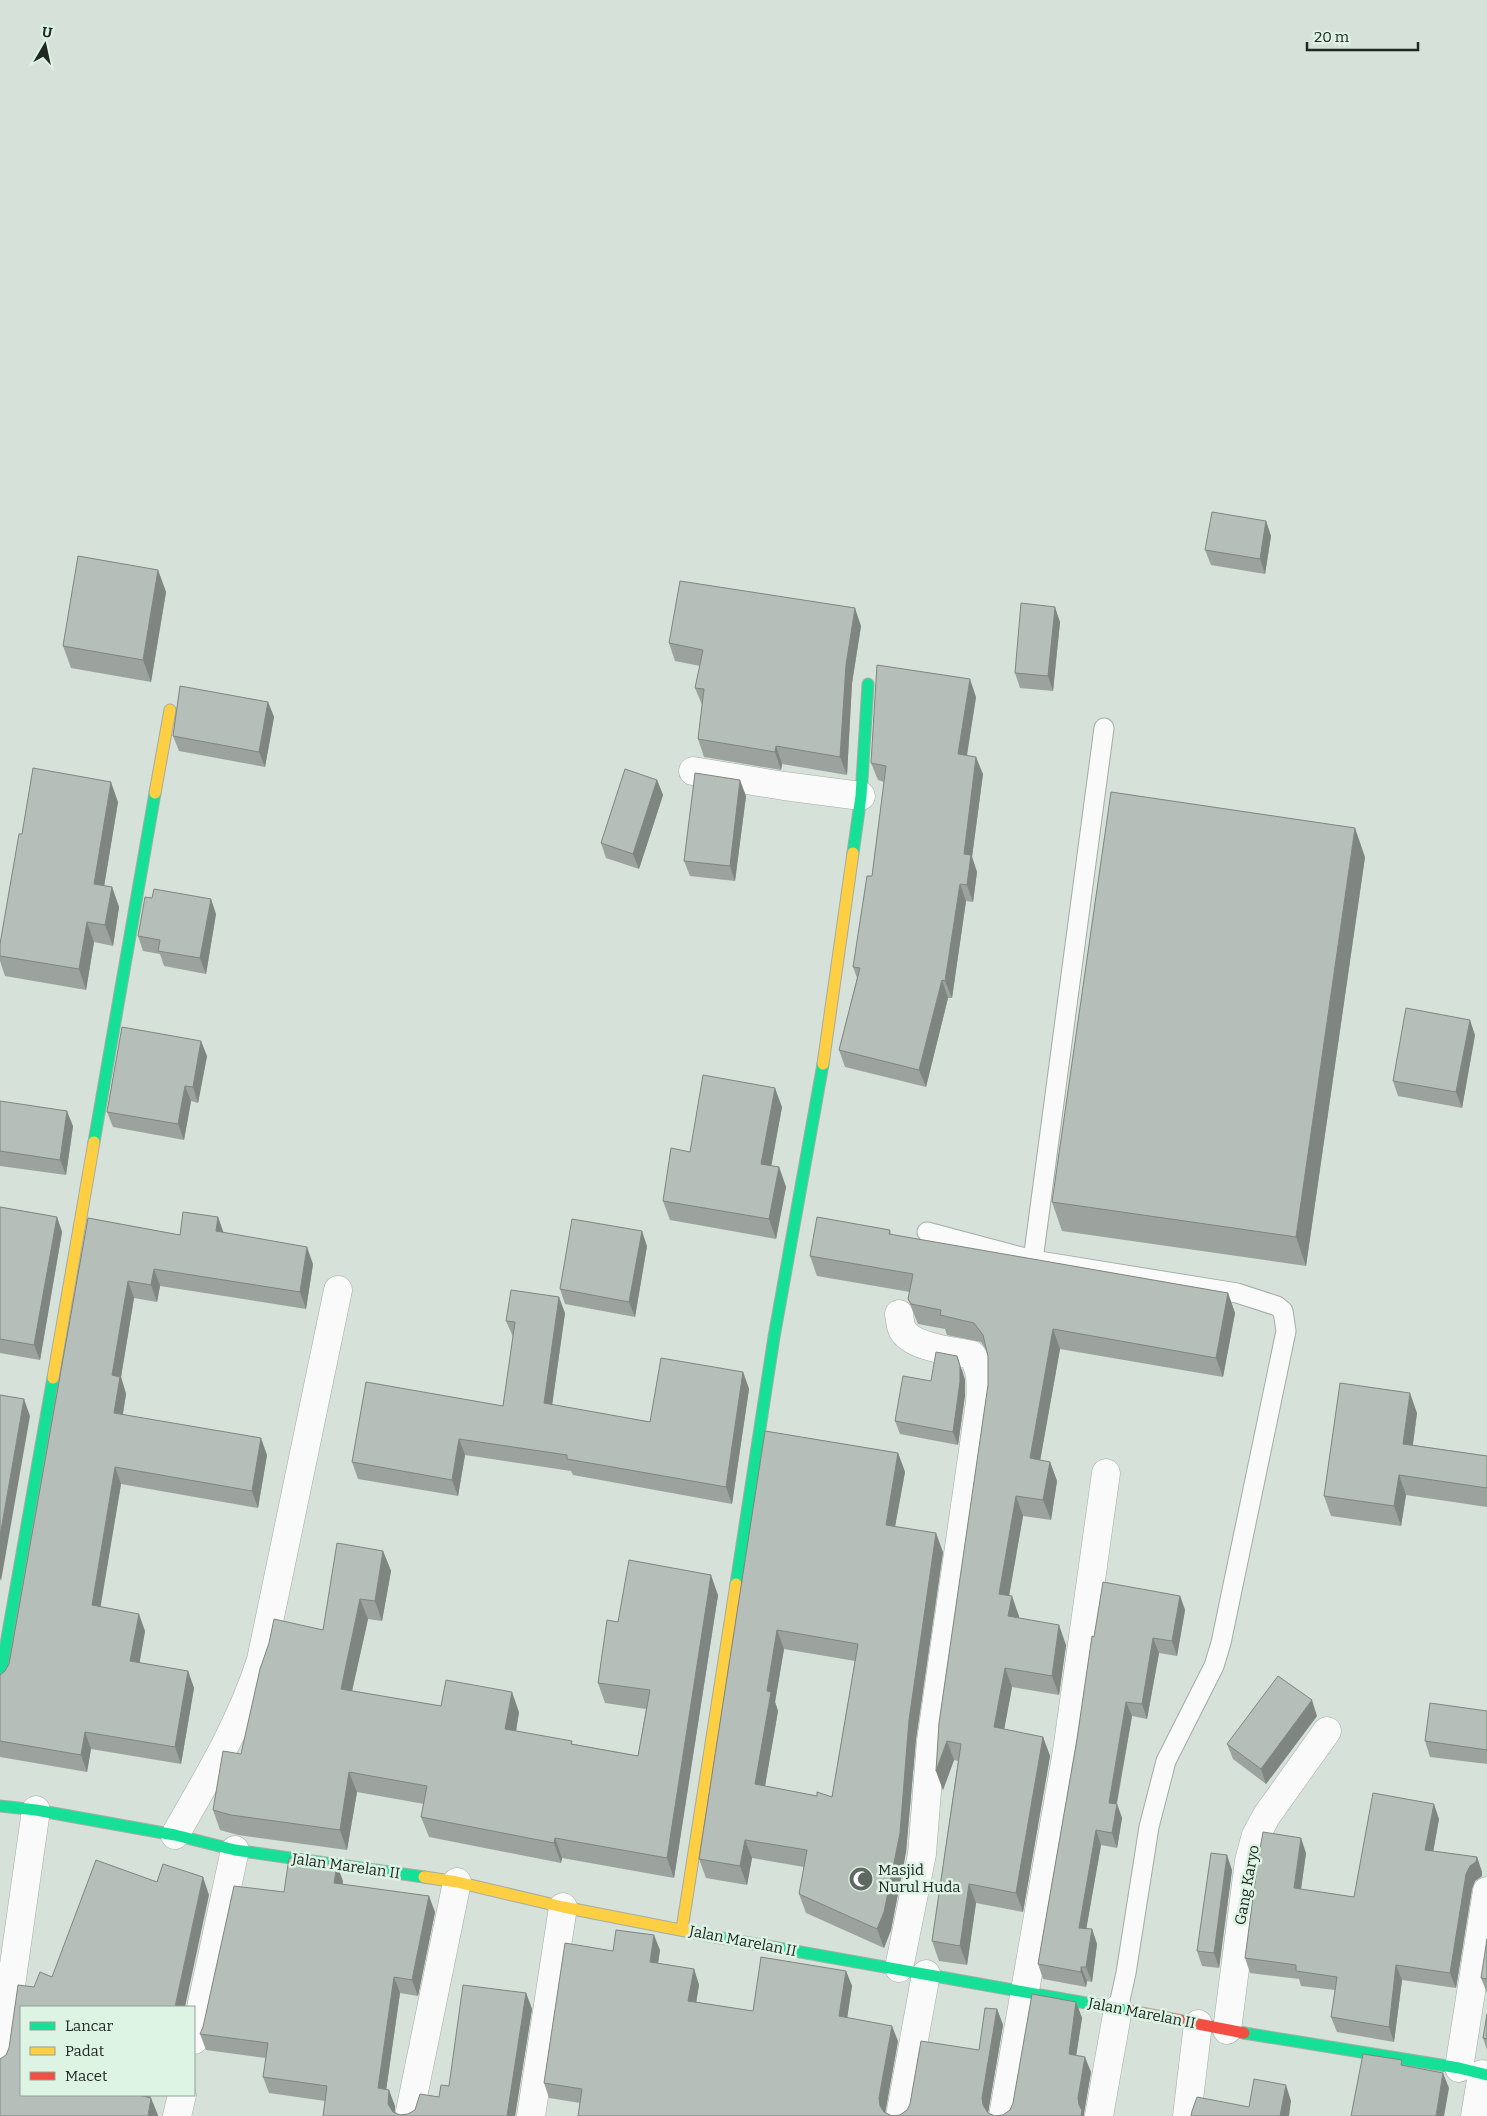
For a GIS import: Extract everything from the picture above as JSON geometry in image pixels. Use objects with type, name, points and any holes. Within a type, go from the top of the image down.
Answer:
[{"type":"street","points":[[682,1929],[772,1347],[820,1080],[861,796],[868,684]]},
{"type":"street","points":[[0,1678],[170,710]]},
{"type":"street","points":[[693,771],[861,796]]},
{"type":"street","points":[[175,1835],[237,1721],[251,1691],[261,1660],[338,1290]]},
{"type":"street","points":[[899,1314],[901,1329],[909,1338],[924,1345],[972,1355],[979,1366],[981,1378],[980,1402],[931,1741],[922,1854],[899,1968]]},
{"type":"street","points":[[1003,2116],[1067,1751],[1106,1473]]},
{"type":"street","name":"Gang Karyo","points":[[1227,2030],[1249,1861],[1256,1835],[1267,1815],[1328,1731]]},
{"type":"street","name":"Jalan Marelan II","points":[[0,1806],[36,1810],[175,1835],[234,1850],[457,1882],[563,1907],[815,1956],[899,1968],[1227,2030],[1476,2072]]},
{"type":"street","points":[[0,2063],[36,1810]]},
{"type":"street","points":[[195,2035],[234,1850]]},
{"type":"street","points":[[408,2116],[457,1882]]},
{"type":"street","points":[[1475,2116],[1487,1891]]},
{"type":"street","points":[[531,2116],[563,1907]]},
{"type":"street","points":[[900,2116],[926,1974]]},
{"type":"street","points":[[1098,2116],[1118,2009]]},
{"type":"street","points":[[1188,2116],[1198,2024]]},
{"type":"street","points":[[177,2116],[182,2096]]},
{"type":"lane","points":[[1033,1260],[1104,728]]},
{"type":"lane","points":[[927,1232],[1033,1260],[1237,1293],[1277,1306],[1283,1310],[1286,1318],[1286,1331],[1221,1643],[1214,1666],[1166,1761],[1149,1827],[1126,1973],[1118,2009]]},
{"type":"building","points":[[1212,512],[1266,521],[1260,559],[1205,550]]},
{"type":"building","points":[[78,556],[158,570],[143,660],[63,646]]},
{"type":"building","points":[[680,581],[855,608],[846,665],[840,757],[776,746],[775,752],[698,739],[704,689],[695,688],[703,650],[669,643]]},
{"type":"building","points":[[1021,603],[1055,607],[1048,676],[1015,673]]},
{"type":"building","points":[[877,665],[970,679],[958,754],[976,757],[964,854],[971,855],[967,885],[960,884],[945,981],[942,980],[919,1070],[839,1050],[860,968],[853,967],[867,876],[872,876],[886,766],[871,763]]},
{"type":"building","points":[[180,686],[268,702],[259,752],[173,736]]},
{"type":"building","points":[[33,768],[111,782],[94,884],[112,887],[105,925],[87,922],[79,969],[0,956],[0,944],[19,834],[22,834]]},
{"type":"building","points":[[625,769],[657,780],[633,854],[601,843]]},
{"type":"building","points":[[695,773],[740,780],[730,866],[684,861]]},
{"type":"building","points":[[1111,792],[1355,828],[1296,1237],[1052,1202]]},
{"type":"building","points":[[154,889],[211,899],[200,958],[158,951],[160,940],[138,936],[145,897],[152,898]]},
{"type":"building","points":[[1406,1008],[1470,1020],[1456,1092],[1393,1081]]},
{"type":"building","points":[[122,1027],[201,1041],[193,1087],[185,1086],[178,1124],[107,1112]]},
{"type":"building","points":[[703,1075],[775,1088],[761,1164],[779,1167],[769,1219],[663,1201],[671,1148],[690,1152]]},
{"type":"building","points":[[0,1101],[67,1111],[60,1160],[0,1151]]},
{"type":"building","points":[[0,1207],[57,1217],[34,1345],[0,1339]]},
{"type":"building","points":[[183,1212],[218,1217],[216,1231],[307,1247],[300,1292],[154,1269],[151,1285],[128,1281],[112,1375],[120,1377],[114,1413],[261,1438],[252,1491],[115,1467],[92,1605],[139,1614],[130,1661],[188,1671],[175,1747],[85,1732],[81,1755],[0,1741],[0,1675],[9,1664],[88,1218],[180,1235]]},
{"type":"building","points":[[817,1217],[890,1230],[889,1234],[1228,1293],[1216,1358],[1053,1329],[1030,1458],[1050,1462],[1043,1500],[1016,1496],[999,1594],[1012,1596],[1008,1616],[1059,1625],[1052,1676],[1005,1668],[994,1727],[1043,1737],[1016,1893],[969,1884],[960,1946],[932,1941],[961,1744],[947,1741],[936,1771],[939,1723],[988,1385],[988,1356],[983,1335],[974,1323],[940,1315],[941,1310],[911,1304],[908,1299],[913,1274],[810,1256]]},
{"type":"building","points":[[572,1219],[642,1231],[629,1302],[560,1289]]},
{"type":"building","points":[[511,1290],[559,1297],[544,1403],[650,1422],[661,1358],[743,1372],[726,1487],[567,1459],[567,1455],[459,1439],[452,1480],[352,1462],[366,1382],[503,1406],[515,1322],[506,1321]]},
{"type":"building","points":[[936,1352],[957,1356],[960,1366],[960,1382],[953,1432],[895,1421],[903,1376],[931,1381]]},
{"type":"building","points":[[1340,1383],[1410,1393],[1403,1444],[1487,1456],[1487,1488],[1399,1475],[1394,1506],[1324,1496]]},
{"type":"building","points":[[0,1395],[24,1399],[0,1536]]},
{"type":"building","points":[[765,1431],[898,1453],[886,1525],[936,1533],[909,1720],[900,1833],[884,1912],[877,1929],[799,1894],[807,1850],[745,1840],[740,1866],[699,1859]],"holes":[[[777,1630],[858,1644],[832,1797],[817,1792],[817,1796],[755,1784],[771,1692],[767,1691]]]},
{"type":"building","points":[[337,1543],[383,1551],[375,1601],[360,1599],[341,1689],[441,1706],[446,1680],[512,1692],[505,1729],[572,1741],[571,1744],[638,1756],[650,1690],[598,1683],[607,1620],[618,1622],[629,1560],[711,1575],[667,1858],[555,1838],[554,1843],[421,1817],[427,1786],[349,1772],[340,1830],[231,1815],[213,1810],[223,1751],[241,1754],[260,1669],[269,1643],[274,1619],[323,1630]]},
{"type":"building","points":[[1103,1582],[1180,1596],[1172,1641],[1153,1638],[1142,1704],[1126,1702],[1109,1803],[1117,1804],[1112,1833],[1096,1830],[1079,1928],[1092,1929],[1086,1967],[1081,1967],[1081,1972],[1038,1964],[1077,1739],[1092,1636],[1094,1637]]},
{"type":"building","points":[[1278,1676],[1312,1700],[1261,1769],[1227,1744]]},
{"type":"building","points":[[1430,1703],[1487,1711],[1487,1750],[1425,1741]]},
{"type":"building","points":[[1373,1793],[1434,1804],[1425,1850],[1477,1857],[1476,1862],[1470,1866],[1466,1874],[1450,1973],[1396,1965],[1389,2027],[1331,2017],[1337,1977],[1296,1971],[1296,1965],[1245,1958],[1263,1832],[1301,1838],[1294,1888],[1354,1897]]},
{"type":"building","points":[[1211,1853],[1227,1855],[1214,1953],[1197,1951]]},
{"type":"building","points":[[289,1858],[337,1865],[334,1883],[429,1896],[412,1980],[394,1977],[378,2088],[389,2090],[388,2104],[393,2112],[400,2115],[408,2114],[415,2110],[420,2094],[439,2097],[441,2085],[449,2086],[463,1985],[526,1993],[507,2116],[323,2116],[327,2086],[263,2077],[268,2043],[200,2034],[234,1886],[284,1892]]},
{"type":"building","points":[[96,1860],[157,1882],[163,1864],[203,1877],[175,2006],[20,2006],[20,2096],[143,2096],[151,2098],[148,2116],[0,2116],[0,2059],[6,2055],[9,2048],[18,1985],[34,1987],[40,1972],[52,1977]]},
{"type":"building","points":[[616,1930],[654,1935],[650,1962],[694,1969],[688,2001],[753,2011],[761,1957],[846,1971],[839,2016],[892,2026],[879,2098],[880,2106],[884,2112],[892,2116],[578,2116],[582,2089],[544,2083],[565,1943],[613,1951]]},
{"type":"building","points":[[1487,1939],[1487,1979],[1481,1978]]},
{"type":"building","points":[[1032,1994],[1076,2002],[1069,2054],[1085,2057],[1078,2098],[1082,2110],[1081,2116],[995,2116],[1003,2115],[1010,2110],[1013,2103]]},
{"type":"building","points":[[985,2008],[997,2009],[982,2098],[983,2105],[988,2113],[995,2116],[892,2116],[900,2115],[907,2110],[910,2104],[921,2041],[979,2050]]},
{"type":"building","points":[[1487,2014],[1487,2039],[1483,2038]]},
{"type":"building","points":[[1363,2054],[1402,2060],[1401,2065],[1443,2073],[1436,2116],[1351,2116]]},
{"type":"building","points":[[1254,2079],[1286,2085],[1280,2116],[1191,2116],[1197,2097],[1249,2107]]},
{"type":"traffic: fast","points":[[853,853],[861,796],[868,684]]},
{"type":"traffic: fast","points":[[94,1142],[155,793]]},
{"type":"traffic: fast","points":[[736,1584],[774,1337],[823,1064]]},
{"type":"traffic: fast","points":[[0,1678],[53,1378]]},
{"type":"traffic: fast","points":[[0,1806],[36,1810],[175,1835],[235,1850],[424,1877]]},
{"type":"traffic: fast","points":[[716,1937],[1131,2011]]},
{"type":"traffic: fast","points":[[1244,2033],[1459,2068],[1487,2075]]},
{"type":"traffic: slow","points":[[155,793],[170,710]]},
{"type":"traffic: slow","points":[[823,1064],[853,853]]},
{"type":"traffic: slow","points":[[53,1378],[94,1142]]},
{"type":"traffic: slow","points":[[682,1929],[736,1584]]},
{"type":"traffic: slow","points":[[424,1877],[457,1882],[563,1907],[716,1937]]},
{"type":"traffic: jam","points":[[1131,2011],[1244,2033]]},
{"type":"place","name":"Masjid Nurul Huda","points":[[861,1879]]}]
